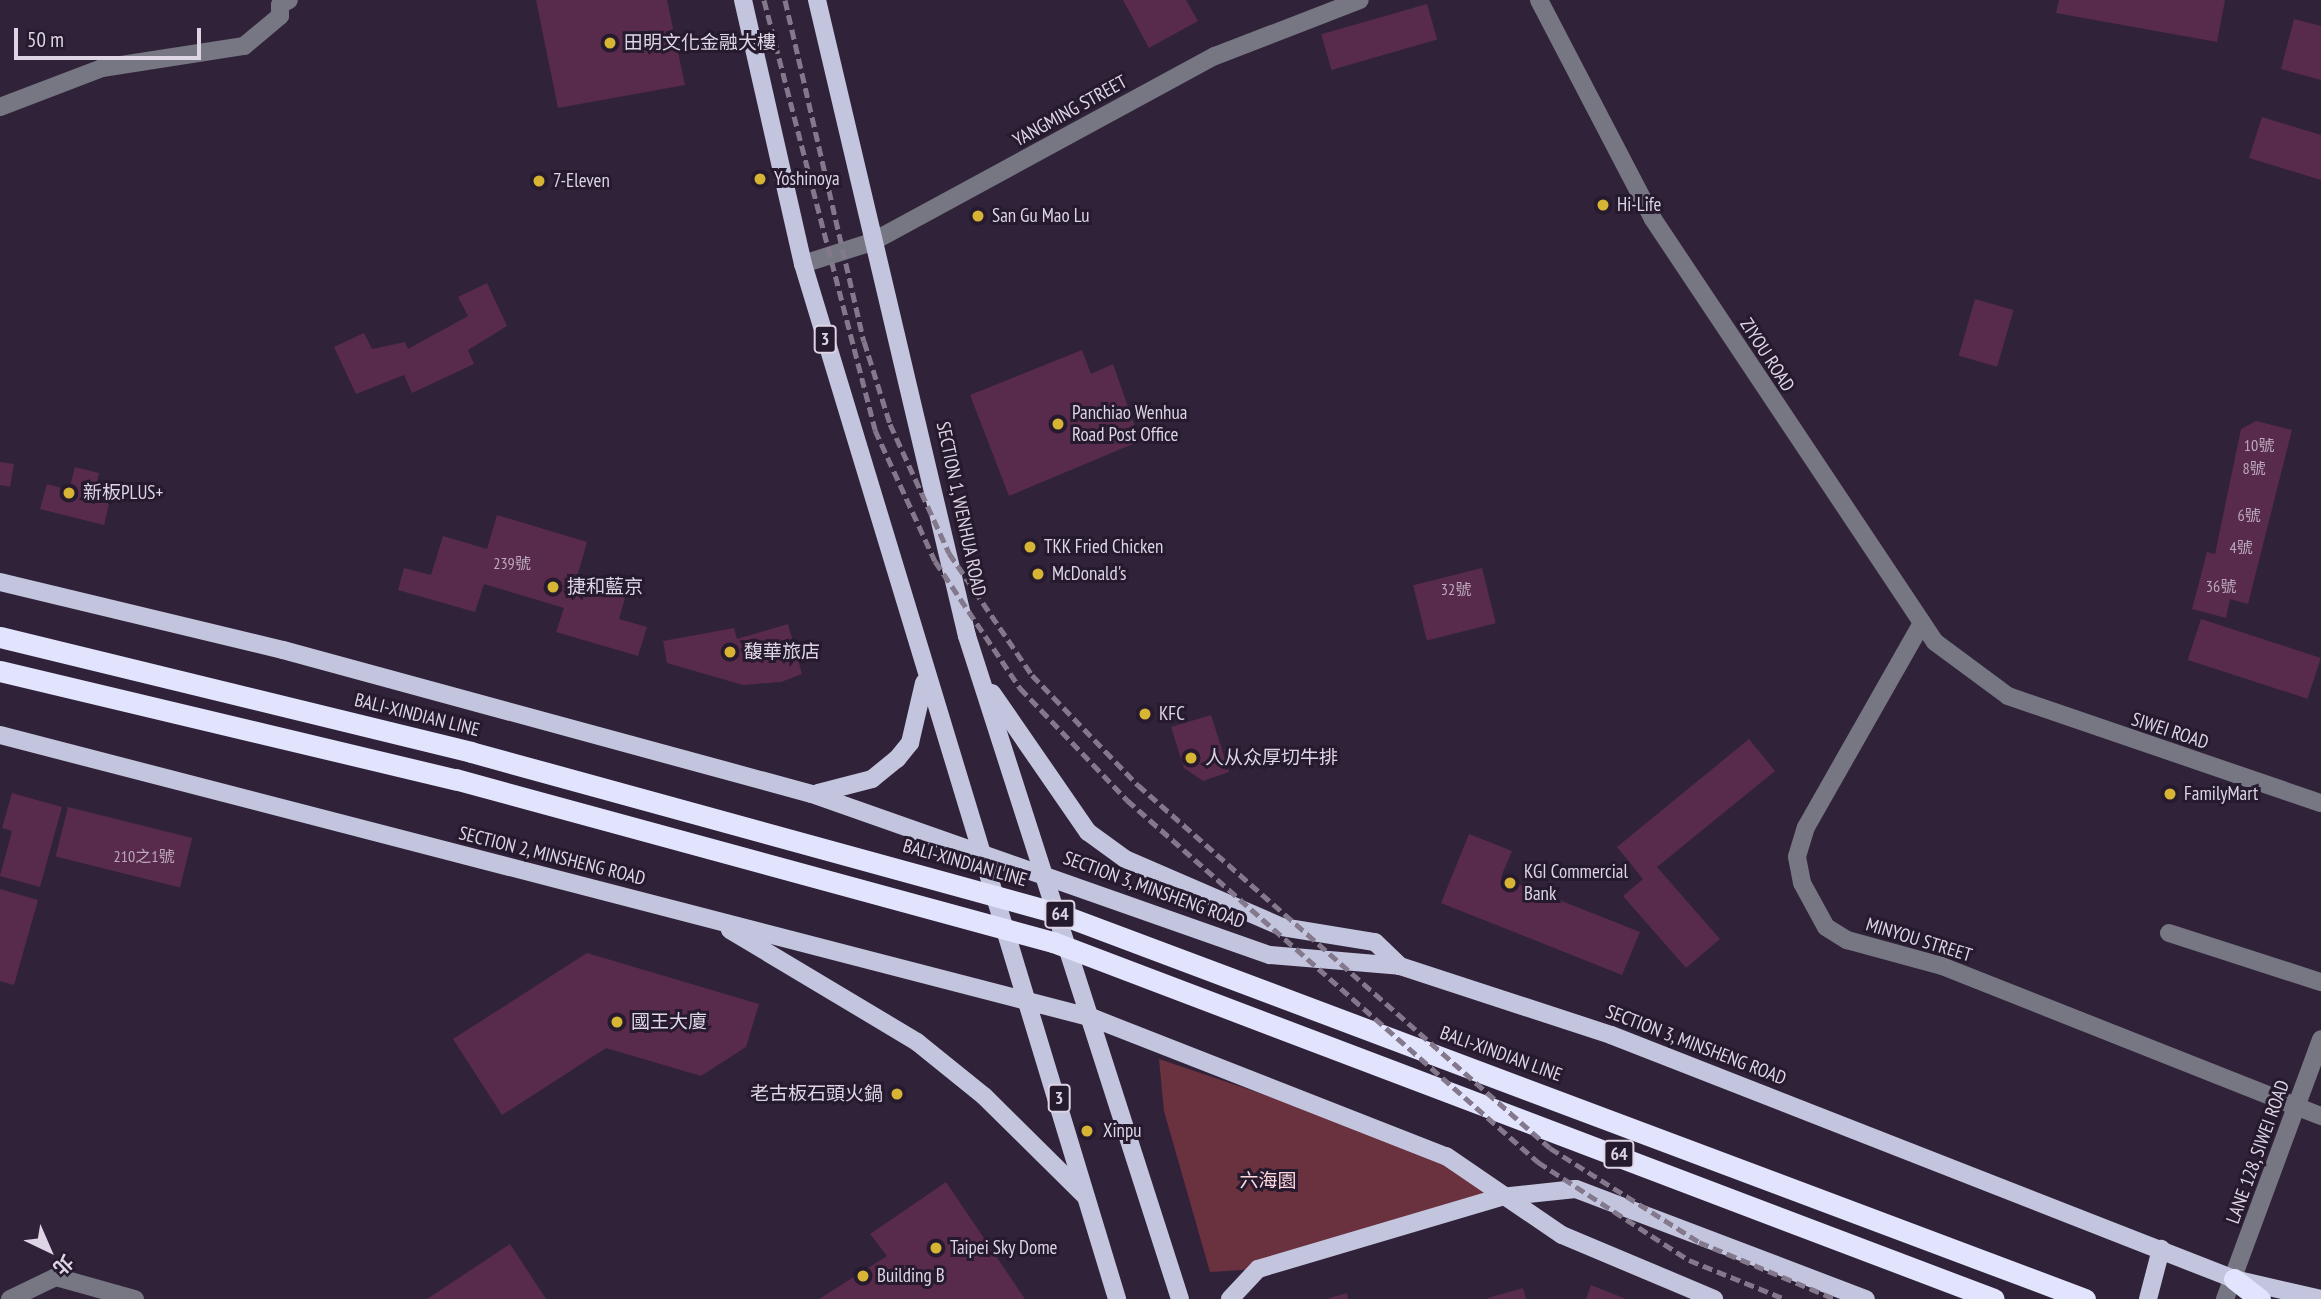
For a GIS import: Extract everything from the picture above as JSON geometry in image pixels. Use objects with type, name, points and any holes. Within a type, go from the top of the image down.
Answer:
[{"type":"highway","name":"BALI-XINDIAN LINE","points":[[0,637],[471,752],[1057,913],[2085,1299]]},
{"type":"highway","name":"64","points":[[0,671],[455,779],[1053,942],[1994,1299]]},
{"type":"highway","points":[[2234,1279],[2260,1299]]},
{"type":"main road","name":"3","points":[[743,0],[803,264],[923,673],[983,856],[1117,1299]]},
{"type":"main road","name":"SECTION 1, WENHUA ROAD","points":[[817,0],[872,242],[983,680],[1093,1018],[1180,1299]]},
{"type":"main road","points":[[1,582],[283,650],[812,794],[983,856],[1044,873]]},
{"type":"main road","points":[[812,794],[843,791],[897,759],[910,743],[924,704],[923,673]]},
{"type":"main road","points":[[983,680],[1088,832],[1125,859],[1282,928],[1375,942],[1401,966]]},
{"type":"main road","points":[[0,723],[19,741]]},
{"type":"main road","name":"SECTION 2, MINSHENG ROAD","points":[[0,735],[1093,1018]]},
{"type":"main road","name":"SECTION 3, MINSHENG ROAD","points":[[1044,873],[1270,954],[1401,966],[1611,1035],[2234,1279],[2321,1299]]},
{"type":"main road","points":[[711,919],[917,1042],[984,1096],[1086,1198]]},
{"type":"main road","points":[[1093,1018],[1446,1156],[1501,1198],[1562,1235],[1714,1299]]},
{"type":"main road","points":[[1230,1299],[1258,1269],[1501,1198],[1576,1189],[1866,1299]]},
{"type":"main road","points":[[2148,1299],[2161,1249]]},
{"type":"street","points":[[0,107],[102,68],[244,47],[280,16],[280,5],[289,0]]},
{"type":"street","name":"YANGMING STREET","points":[[803,264],[872,242],[1214,57],[1360,0]]},
{"type":"street","name":"ZIYOU ROAD","points":[[1539,0],[1653,219],[1935,642],[2008,696]]},
{"type":"street","name":"MINYOU STREET","points":[[1922,622],[1806,827],[1797,857],[1802,883],[1826,927],[1847,940],[1942,966],[2321,1116]]},
{"type":"street","name":"SIWEI ROAD","points":[[2008,696],[2321,803]]},
{"type":"street","points":[[2169,933],[2321,982]]},
{"type":"street","name":"LANE 128, SIWEI ROAD","points":[[2225,1299],[2321,1039]]},
{"type":"street","points":[[10,1299],[56,1276],[135,1299]]},
{"type":"green space","name":"六海園","points":[[1159,1059],[1446,1156],[1501,1197],[1258,1269],[1210,1272],[1164,1111]]},
{"type":"building","name":"田明文化金融大樓","points":[[536,0],[667,0],[685,85],[558,108]]},
{"type":"building","points":[[1123,0],[1186,0],[1198,21],[1149,48]]},
{"type":"building","points":[[2059,0],[2225,0],[2217,42],[2056,13]]},
{"type":"building","points":[[1427,4],[1437,40],[1331,70],[1321,34]]},
{"type":"building","points":[[2294,19],[2321,26],[2321,80],[2281,69]]},
{"type":"building","points":[[2262,117],[2321,135],[2321,180],[2249,158]]},
{"type":"building","points":[[487,283],[507,326],[468,350],[474,364],[412,393],[404,375],[356,394],[334,347],[364,333],[372,349],[405,342],[408,349],[468,316],[458,297]]},
{"type":"building","points":[[1975,299],[2013,310],[1997,367],[1959,356]]},
{"type":"building","name":"Panchiao Wenhua Road Post Office","points":[[1082,350],[1091,374],[1113,364],[1140,441],[1009,496],[970,395]]},
{"type":"building","points":[[2256,421],[2292,430],[2248,604],[2230,599],[2226,618],[2192,609],[2207,552],[2215,554],[2241,429]]},
{"type":"building","points":[[0,462],[14,464],[10,487],[0,485]]},
{"type":"building","name":"新板PLUS+","points":[[75,467],[99,473],[94,496],[110,500],[104,525],[40,509],[47,484],[69,490]]},
{"type":"building","name":"捷和藍京","points":[[497,515],[587,542],[577,577],[627,591],[619,619],[647,627],[638,656],[556,632],[564,608],[484,584],[475,612],[398,590],[404,568],[431,575],[443,536],[487,549]]},
{"type":"building","points":[[1482,568],[1496,623],[1427,640],[1413,585]]},
{"type":"building","points":[[2201,619],[2321,658],[2308,699],[2188,660]]},
{"type":"building","name":"馥華旅店","points":[[788,624],[802,674],[781,682],[743,685],[667,663],[663,641],[734,628],[737,639]]},
{"type":"building","points":[[1211,715],[1229,772],[1203,781],[1184,768],[1171,727]]},
{"type":"building","points":[[1749,739],[1775,771],[1657,867],[1720,939],[1686,968],[1623,896],[1643,879],[1617,847]]},
{"type":"building","points":[[12,793],[62,807],[40,887],[0,876],[12,831],[2,828]]},
{"type":"building","points":[[68,807],[192,838],[180,887],[56,856]]},
{"type":"building","points":[[1469,834],[1512,851],[1501,877],[1640,932],[1622,975],[1441,903]]},
{"type":"building","points":[[0,889],[38,900],[14,985],[0,981]]},
{"type":"building","name":"國王大廈","points":[[587,953],[759,1004],[746,1047],[701,1076],[606,1048],[502,1115],[453,1039]]},
{"type":"building","name":"Taipei Sky Dome","points":[[946,1182],[1025,1299],[819,1299],[887,1256],[870,1234]]},
{"type":"building","points":[[510,1244],[546,1299],[427,1299]]},
{"type":"building","points":[[1591,1285],[1626,1299],[1586,1299]]},
{"type":"building","points":[[1523,1288],[1526,1299],[1488,1299],[1488,1298]]},
{"type":"building","points":[[1347,1293],[1348,1299],[1329,1299],[1329,1298]]},
{"type":"railway","points":[[764,0],[875,430],[935,561],[1020,688],[1127,800],[1538,1162],[1689,1260],[1785,1299]]},
{"type":"railway","points":[[785,0],[864,341],[890,424],[949,553],[1032,675],[1138,785],[1550,1148],[1699,1242],[1835,1299]]},
{"type":"place","name":"田明文化金融大樓","points":[[610,43]]},
{"type":"place","name":"Yoshinoya","points":[[760,179]]},
{"type":"place","name":"7-Eleven","points":[[539,181]]},
{"type":"place","name":"Hi-Life","points":[[1603,205]]},
{"type":"place","name":"San Gu Mao Lu","points":[[978,216]]},
{"type":"place","name":"Panchiao Wenhua Road Post Office","points":[[1058,424]]},
{"type":"place","name":"新板PLUS+","points":[[69,493]]},
{"type":"place","name":"TKK Fried Chicken","points":[[1030,547]]},
{"type":"place","name":"McDonald's","points":[[1038,574]]},
{"type":"place","name":"捷和藍京","points":[[553,587]]},
{"type":"place","name":"馥華旅店","points":[[730,652]]},
{"type":"place","name":"KFC","points":[[1145,714]]},
{"type":"place","name":"人从众厚切牛排","points":[[1191,758]]},
{"type":"place","name":"FamilyMart","points":[[2170,794]]},
{"type":"place","name":"KGI Commercial Bank","points":[[1510,883]]},
{"type":"place","name":"國王大廈","points":[[617,1022]]},
{"type":"place","name":"老古板石頭火鍋","points":[[897,1094]]},
{"type":"place","name":"Xinpu","points":[[1087,1131]]},
{"type":"place","name":"Taipei Sky Dome","points":[[936,1248]]},
{"type":"place","name":"Building B","points":[[863,1276]]}]
